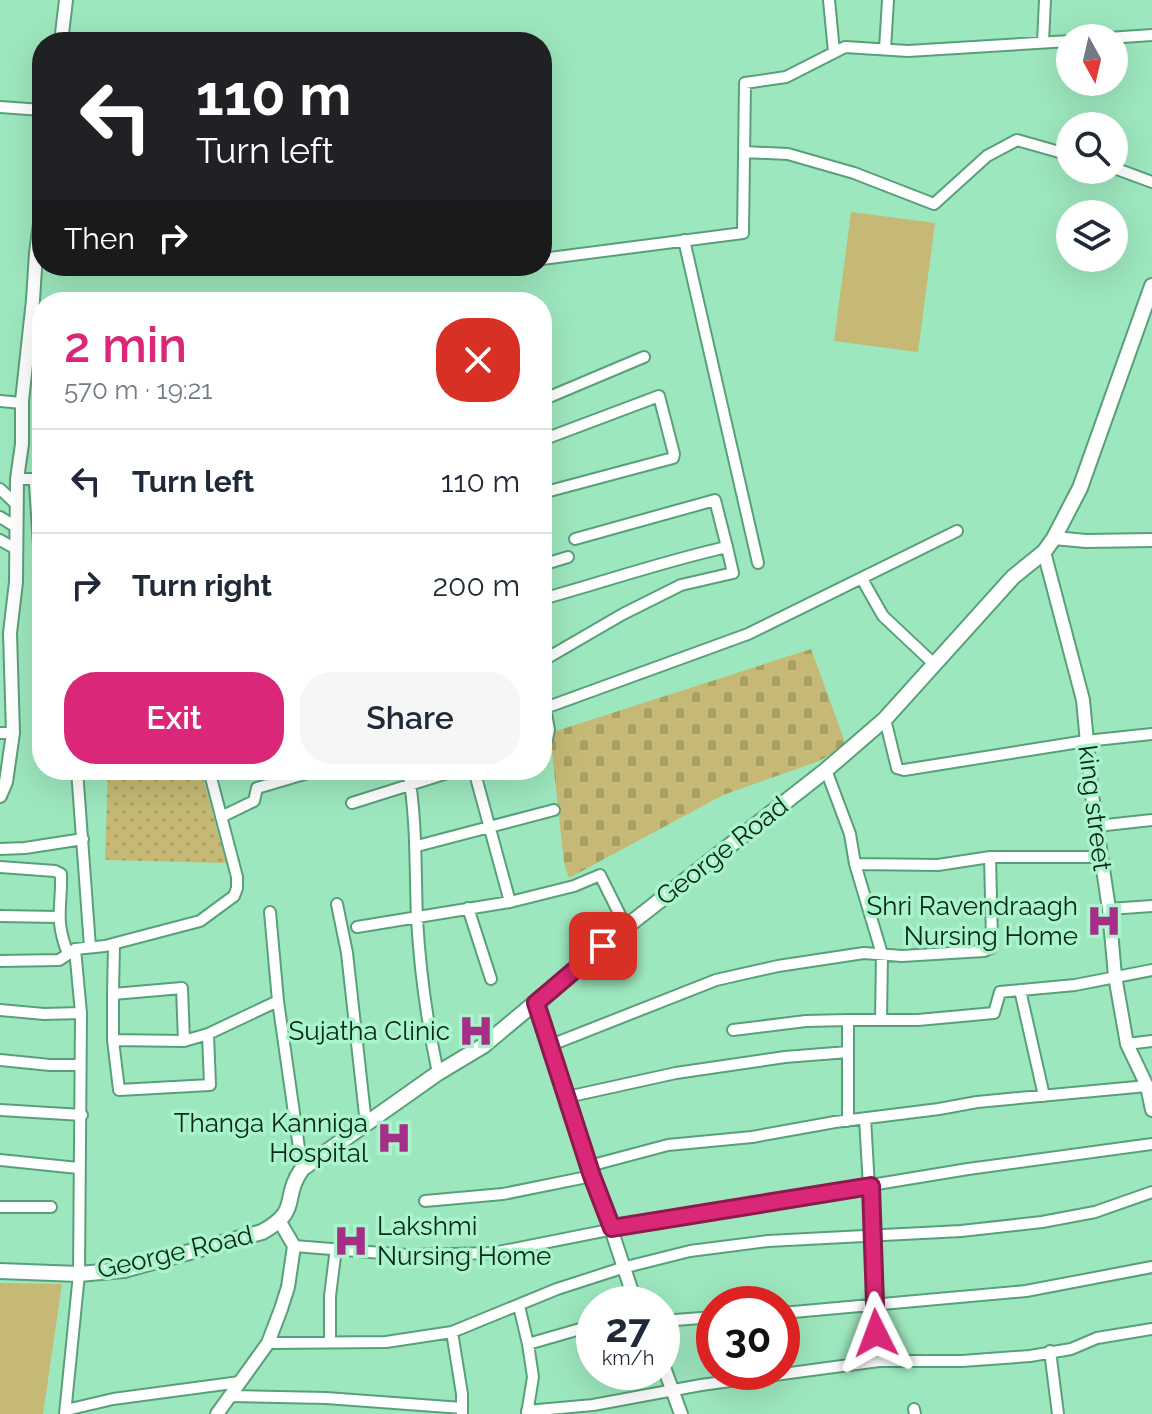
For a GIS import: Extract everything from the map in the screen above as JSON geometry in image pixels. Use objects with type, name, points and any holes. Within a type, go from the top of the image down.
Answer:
[{"type":"main road","name":"George Road","points":[[0,1271],[79,1274],[124,1270],[262,1232],[280,1222],[287,1212],[296,1178],[302,1169],[438,1073],[483,1046],[626,927],[826,770],[885,719],[1013,577],[1044,552],[1054,538],[1080,488],[1152,286]]},
{"type":"street","points":[[62,32],[66,0]]},
{"type":"street","points":[[829,0],[834,52]]},
{"type":"street","points":[[885,49],[888,0]]},
{"type":"street","points":[[1043,42],[1045,0]]},
{"type":"street","points":[[1128,37],[1152,35]]},
{"type":"street","points":[[552,258],[743,233],[745,83],[786,77],[845,47],[908,51],[1056,42]]},
{"type":"street","points":[[0,107],[32,109]]},
{"type":"street","points":[[744,152],[788,154],[854,173],[934,204],[987,156],[1017,140],[1056,151]]},
{"type":"street","points":[[1128,173],[1152,182]]},
{"type":"street","points":[[684,240],[758,563]]},
{"type":"street","points":[[0,794],[6,782],[5,633],[16,549],[17,479],[32,306]]},
{"type":"street","points":[[552,396],[644,357]]},
{"type":"street","points":[[552,436],[659,396],[674,454],[673,458],[552,490]]},
{"type":"street","points":[[0,401],[22,403]]},
{"type":"street","points":[[17,479],[32,479]]},
{"type":"street","points":[[0,489],[16,504]]},
{"type":"street","points":[[552,655],[681,585],[733,573],[715,500],[575,539]]},
{"type":"street","points":[[0,517],[16,527]]},
{"type":"street","points":[[552,705],[748,634],[957,531]]},
{"type":"street","points":[[1054,538],[1152,540]]},
{"type":"street","points":[[0,540],[16,549]]},
{"type":"street","points":[[552,596],[649,565],[727,547]]},
{"type":"street","name":"king street","points":[[1044,552],[1083,700],[1115,976],[1127,1044],[1148,1081],[1152,1110]]},
{"type":"street","points":[[552,562],[568,557]]},
{"type":"street","points":[[862,579],[883,616],[933,663]]},
{"type":"street","points":[[885,719],[897,768],[904,770],[1086,741],[1152,734]]},
{"type":"street","points":[[826,770],[850,834],[855,864],[882,954],[881,1020]]},
{"type":"street","points":[[78,780],[90,947]]},
{"type":"street","points":[[0,961],[59,960],[71,952],[200,921],[234,896],[237,877],[211,780]]},
{"type":"street","points":[[221,817],[254,801],[257,788],[284,780]]},
{"type":"street","points":[[410,780],[417,846],[417,918],[426,1014],[438,1073]]},
{"type":"street","points":[[352,803],[426,780]]},
{"type":"street","points":[[477,780],[510,902]]},
{"type":"street","points":[[417,846],[554,810]]},
{"type":"street","points":[[1097,826],[1152,820]]},
{"type":"street","points":[[0,849],[83,839]]},
{"type":"street","points":[[25,848],[27,869]]},
{"type":"street","points":[[855,864],[938,865],[990,857],[1101,857]]},
{"type":"street","points":[[551,1045],[716,980],[778,966],[864,953],[984,951],[991,948],[990,857]]},
{"type":"street","points":[[0,867],[61,874],[59,931],[71,952],[81,1013],[79,1274],[65,1412],[113,1399],[240,1382]]},
{"type":"street","points":[[357,927],[510,902],[574,886],[600,875],[626,927]]},
{"type":"street","points":[[337,904],[347,953],[366,1124]]},
{"type":"street","points":[[1109,909],[1152,906]]},
{"type":"street","points":[[468,908],[491,979]]},
{"type":"street","points":[[270,912],[278,1001],[302,1169]]},
{"type":"street","points":[[0,916],[58,917]]},
{"type":"street","points":[[114,944],[113,1040],[119,1090],[210,1085],[208,1034]]},
{"type":"street","points":[[733,1030],[806,1021],[932,1019],[994,1013],[1000,992],[1075,985],[1152,970]]},
{"type":"street","points":[[113,994],[182,988],[184,1041]]},
{"type":"street","points":[[1020,990],[1044,1096]]},
{"type":"street","points":[[113,1040],[184,1041],[208,1034],[278,1001]]},
{"type":"street","points":[[536,1003],[629,1286]]},
{"type":"street","points":[[0,1010],[81,1013]]},
{"type":"street","points":[[848,1020],[848,1121]]},
{"type":"street","points":[[1127,1044],[1152,1041]]},
{"type":"street","points":[[567,1097],[676,1073],[785,1057],[848,1052]]},
{"type":"street","points":[[0,1060],[80,1065]]},
{"type":"street","points":[[425,1201],[503,1194],[590,1171],[668,1145],[752,1137],[977,1102],[1148,1081]]},
{"type":"street","points":[[0,1110],[82,1115]]},
{"type":"street","points":[[865,1118],[879,1361]]},
{"type":"street","points":[[294,1246],[407,1255],[493,1253],[612,1228],[968,1169],[1152,1144]]},
{"type":"street","points":[[0,1160],[78,1168]]},
{"type":"street","points":[[268,1343],[386,1342],[452,1332],[557,1289],[666,1256],[726,1245],[961,1231],[1042,1222],[1095,1212],[1152,1192]]},
{"type":"street","points":[[0,1207],[51,1207]]},
{"type":"street","points":[[217,1414],[268,1343],[288,1287],[294,1246],[280,1222]]},
{"type":"street","points":[[330,1341],[330,1296],[336,1248]]},
{"type":"street","points":[[800,1311],[1026,1291],[1152,1267]]},
{"type":"street","points":[[519,1306],[533,1377],[527,1412],[593,1405],[701,1385],[879,1361],[962,1361],[1030,1356],[1071,1349],[1097,1338],[1152,1329]]},
{"type":"street","points":[[528,1344],[576,1330]]},
{"type":"street","points":[[230,1396],[326,1398],[462,1411],[452,1332]]},
{"type":"street","points":[[1050,1351],[1058,1414]]},
{"type":"street","points":[[675,1392],[681,1414]]},
{"type":"green space","points":[[851,212],[935,223],[918,352],[834,341]]},
{"type":"green space","points":[[811,649],[846,745],[819,761],[723,795],[569,878],[564,863],[552,732]]},
{"type":"green space","points":[[108,780],[204,780],[226,863],[105,860]]},
{"type":"green space","points":[[0,1283],[62,1284],[43,1414],[0,1414]]},
{"type":"place","name":"Shri Ravendraagh Nursing Home","points":[[1104,921]]},
{"type":"place","name":"Sujatha Clinic","points":[[476,1031]]},
{"type":"place","name":"Thanga Kanniga Hospital","points":[[394,1138]]},
{"type":"place","name":"Lakshmi Nursing Home","points":[[351,1241]]},
{"type":"route","points":[[603,946],[536,1003],[612,1228],[871,1186],[876,1333]]}]
